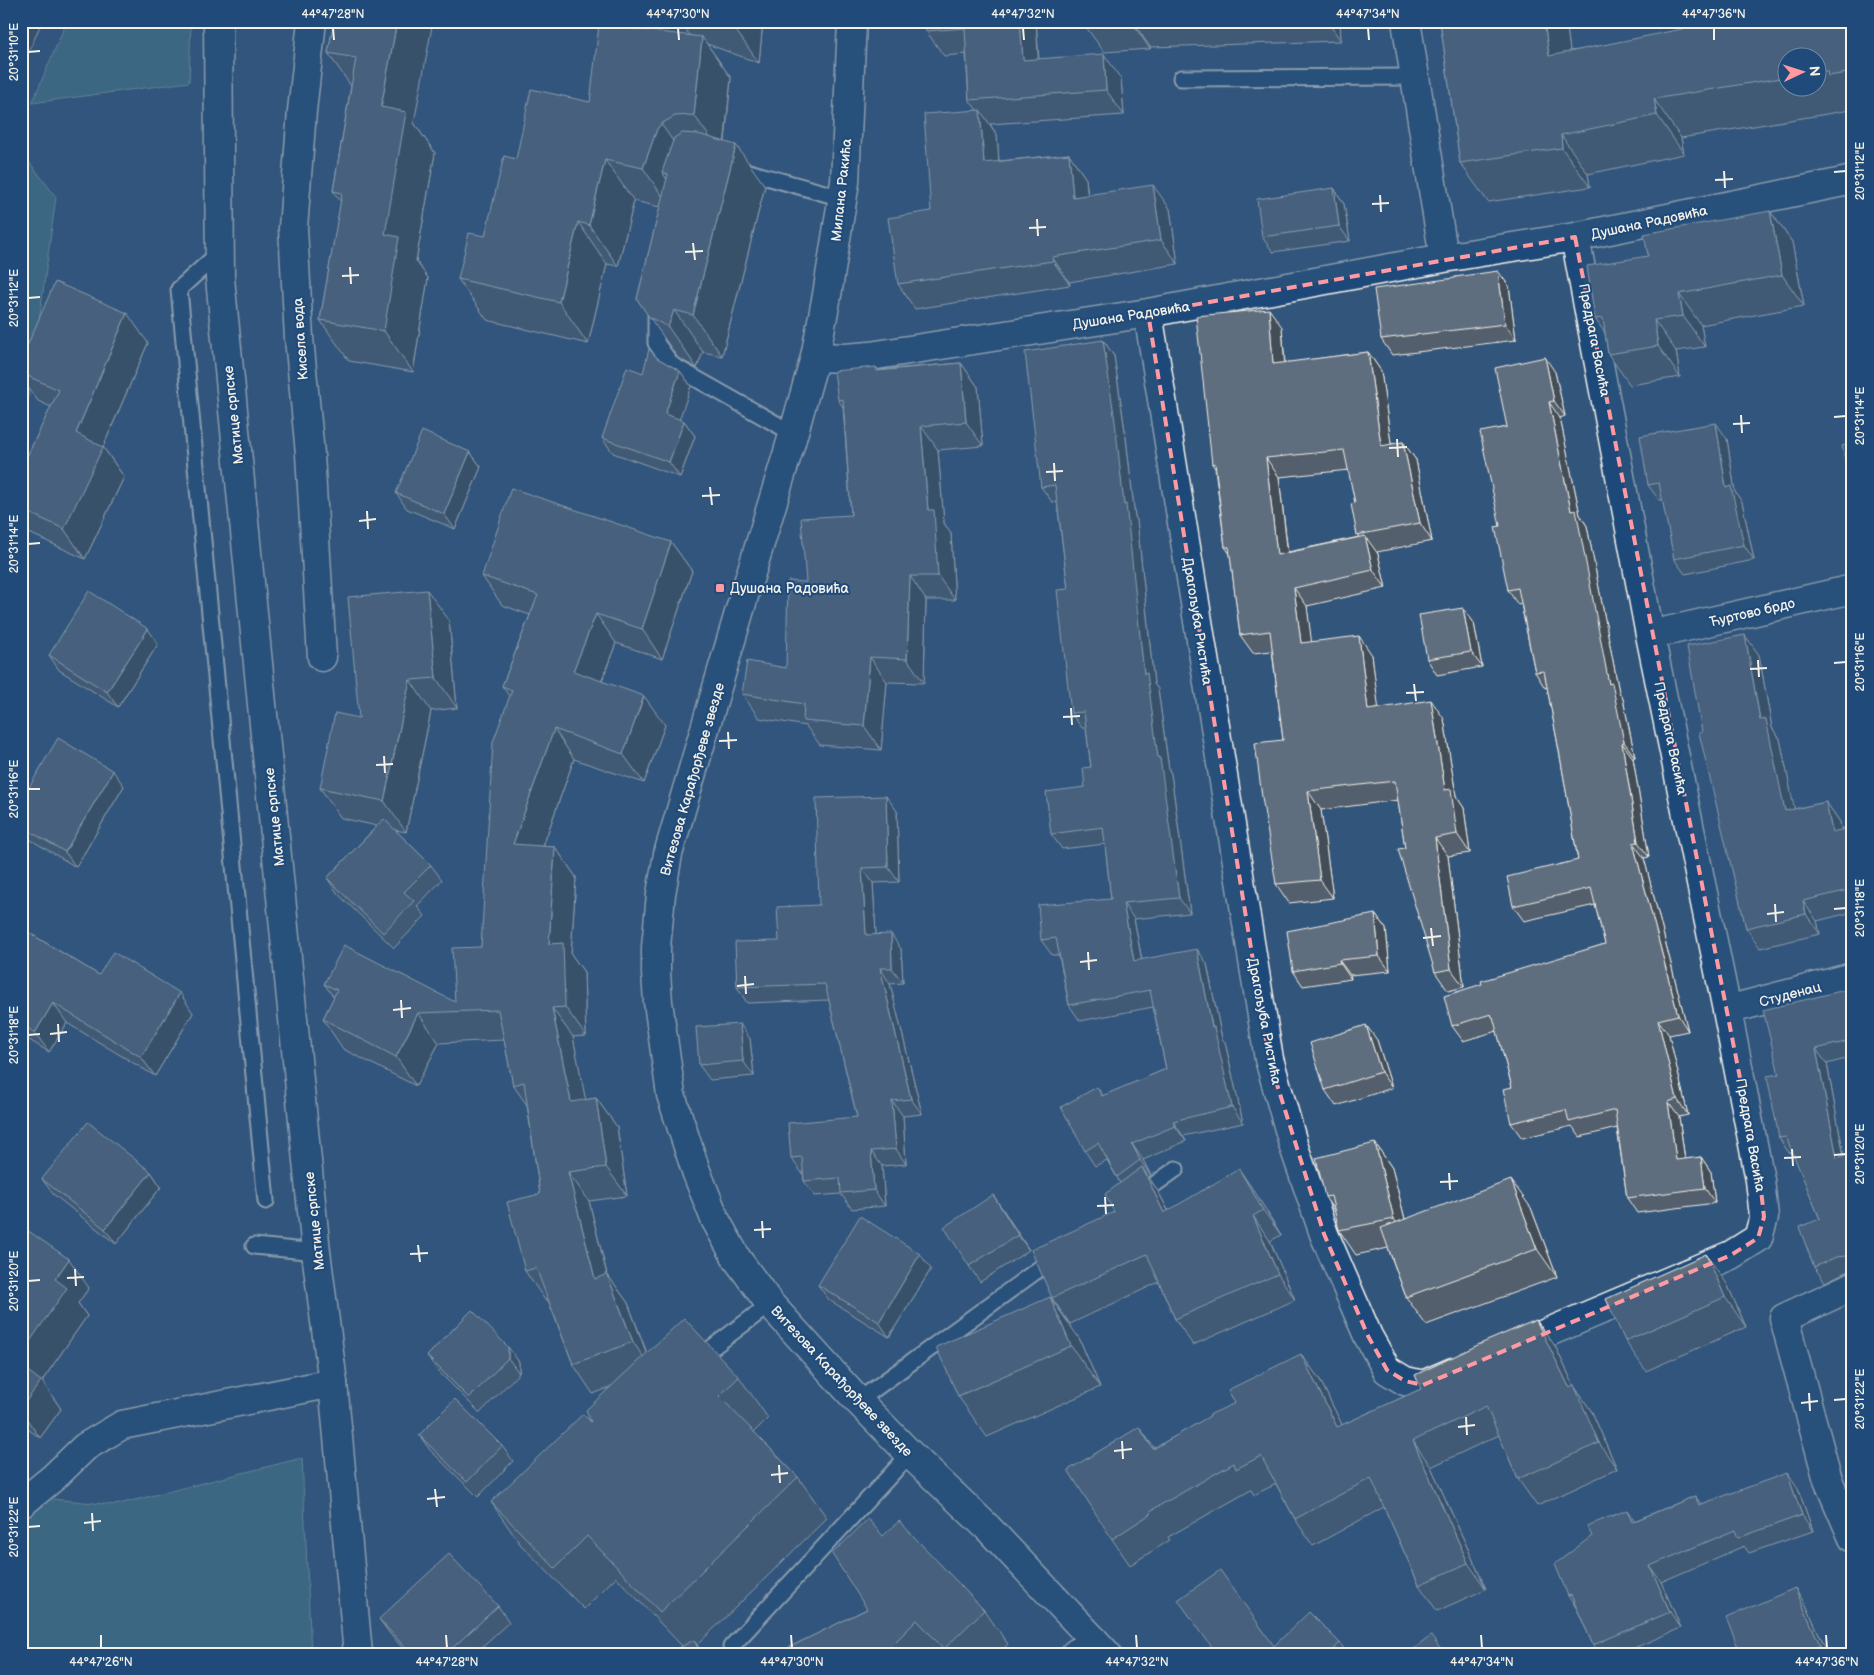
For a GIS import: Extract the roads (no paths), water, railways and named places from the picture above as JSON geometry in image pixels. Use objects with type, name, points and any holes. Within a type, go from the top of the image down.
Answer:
[{"type":"street","name":"Матице српске","points":[[218,21],[220,278],[316,1252],[333,1383],[358,1654]]},
{"type":"street","name":"Матице српске","points":[[219,80],[231,21]]},
{"type":"street","name":"Кисела вода","points":[[312,21],[302,111],[293,228],[299,338],[310,454],[322,657]]},
{"type":"street","name":"Милана Ракића","points":[[815,357],[845,182],[852,21]]},
{"type":"street","points":[[1406,21],[1444,258]]},
{"type":"street","name":"Душана Радовића","points":[[815,357],[845,358],[870,356],[1148,313],[1444,258],[1575,237],[1853,180]]},
{"type":"street","name":"Предрага Васића","points":[[1575,237],[1650,635],[1760,1180],[1764,1217],[1758,1238]]},
{"type":"street","name":"Драгољуба Ристића","points":[[1148,313],[1269,1059],[1294,1147],[1324,1234],[1368,1336],[1387,1370],[1405,1381],[1423,1385],[1732,1255],[1758,1238]]},
{"type":"street","name":"Витезова Карађорђеве звезде","points":[[815,357],[794,434],[668,854],[661,894],[656,947],[658,1002],[671,1095],[696,1171],[715,1218],[737,1259],[770,1304],[858,1401],[910,1454],[988,1528],[1092,1649]]},
{"type":"street","name":"Ћуртово брдо","points":[[1650,635],[1853,589]]},
{"type":"street","name":"Студенац","points":[[1727,1010],[1853,977]]},
{"type":"street","points":[[1853,1286],[1784,1318],[1828,1480],[1853,1538]]},
{"type":"street","points":[[21,1504],[54,1477],[84,1447],[122,1425],[333,1383]]},
{"type":"lane","points":[[1182,78],[1415,77]]},
{"type":"lane","points":[[728,166],[842,198]]},
{"type":"lane","points":[[220,252],[179,289],[266,1201]]},
{"type":"lane","points":[[657,288],[656,343],[672,365],[794,434]]},
{"type":"lane","points":[[1129,1204],[1176,1169]]},
{"type":"lane","points":[[254,1246],[316,1252]]},
{"type":"lane","points":[[858,1401],[1065,1250]]},
{"type":"lane","points":[[686,1367],[770,1304]]},
{"type":"lane","points":[[731,1647],[910,1454]]},
{"type":"place","name":"Душана Радовића","points":[[720,588]]}]
